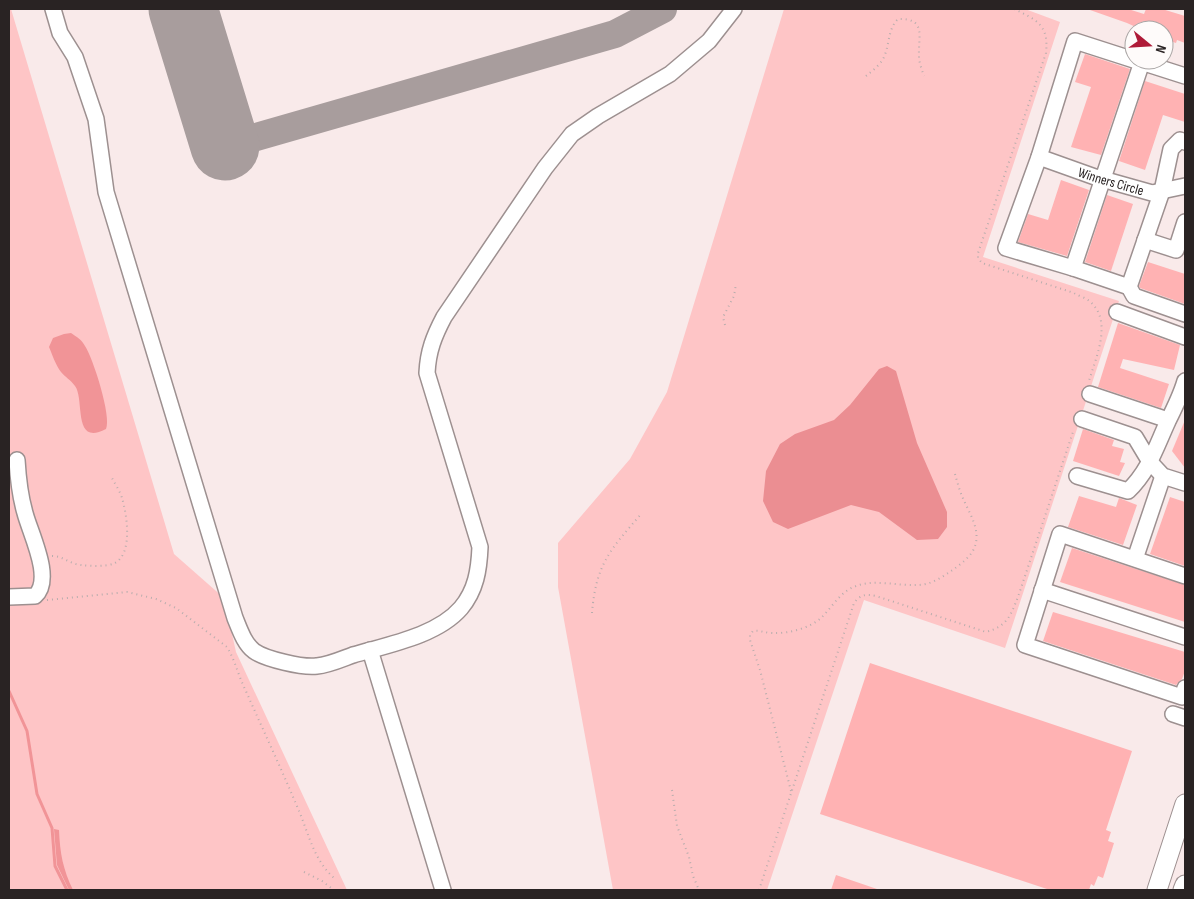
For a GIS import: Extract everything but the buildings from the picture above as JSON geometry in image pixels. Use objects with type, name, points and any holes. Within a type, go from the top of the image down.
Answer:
[{"type":"main road","points":[[1157,890],[1185,804]]},
{"type":"main road","points":[[1183,890],[1185,884]]},
{"type":"street","points":[[53,9],[60,33],[75,57],[96,119],[106,192],[235,618],[245,642],[256,652],[286,664],[316,666],[416,636],[442,624],[460,609],[472,592],[479,572],[480,547],[427,373],[428,356],[435,335],[444,317],[545,168],[572,134],[598,116],[670,74],[709,40],[734,9]]},
{"type":"street","points":[[1124,57],[1075,41],[1038,157],[1006,248],[1129,287],[1134,296],[1185,314]]},
{"type":"street","points":[[1072,268],[1103,179],[1134,70]]},
{"type":"street","points":[[1166,70],[1185,76]]},
{"type":"street","points":[[1129,287],[1162,191],[1171,149],[1180,140],[1185,142]]},
{"type":"street","name":"Winners Circle","points":[[1038,157],[1152,193],[1185,186]]},
{"type":"street","points":[[1145,240],[1176,250],[1185,222]]},
{"type":"street","points":[[1117,312],[1185,337]]},
{"type":"street","points":[[1077,476],[1128,492],[1140,480],[1150,462],[1180,397],[1185,381]]},
{"type":"street","points":[[1090,387],[1168,420]]},
{"type":"street","points":[[1078,424],[1135,437],[1150,462],[1162,476],[1185,483]]},
{"type":"street","points":[[9,596],[35,596],[40,592],[42,586],[40,557],[25,513],[17,460]]},
{"type":"street","points":[[1137,553],[1162,476]]},
{"type":"street","points":[[1185,576],[1060,534],[1024,645],[1182,697],[1185,688]]},
{"type":"street","points":[[1042,590],[1185,638]]},
{"type":"street","points":[[370,650],[443,890]]},
{"type":"path","points":[[1014,9],[1033,18],[1044,28],[1048,39],[1046,53],[978,252],[978,258],[982,263],[1074,293],[1088,300],[1096,308],[1101,322],[1102,334],[1090,387]]},
{"type":"path","points":[[866,76],[878,67],[883,60],[893,24],[898,19],[906,19],[914,21],[919,27],[919,57],[924,76]]},
{"type":"path","points":[[725,325],[723,317],[734,296],[736,284]]},
{"type":"path","points":[[759,890],[854,603],[858,596],[865,594],[876,596],[986,632],[1006,623],[1018,597],[1078,424]]},
{"type":"path","points":[[792,792],[760,670],[750,640],[750,634],[753,631],[762,630],[770,633],[783,632],[809,625],[821,618],[839,598],[856,586],[866,583],[920,585],[940,579],[955,568],[975,547],[977,537],[973,519],[961,494],[955,474]]},
{"type":"path","points":[[40,557],[56,556],[72,563],[84,565],[113,564],[121,558],[128,533],[127,520],[122,496],[112,478]]},
{"type":"path","points":[[592,613],[593,594],[598,574],[606,557],[642,513]]},
{"type":"path","points":[[35,596],[43,600],[127,592],[156,599],[176,608],[227,647],[308,830],[316,857],[324,869],[334,878]]},
{"type":"path","points":[[672,790],[677,826],[699,890]]},
{"type":"path","points":[[304,872],[322,881],[334,890]]},
{"type":"shaded area","points":[[9,9],[11,9],[174,554],[224,598],[236,652],[347,890],[9,890]]},
{"type":"shaded area","points":[[784,9],[1025,9],[1060,22],[983,257],[1119,301],[1005,648],[864,600],[767,890],[613,890],[558,587],[558,543],[630,459],[667,392]]},
{"type":"shaded area","points":[[71,333],[82,342],[88,353],[97,374],[104,401],[106,429],[95,433],[88,432],[84,427],[78,392],[75,386],[59,369],[49,347],[53,338]]},
{"type":"shaded area","points":[[887,366],[896,371],[917,443],[947,512],[947,527],[938,539],[917,540],[879,512],[851,505],[788,529],[773,522],[763,501],[766,471],[780,444],[795,434],[834,420],[850,405],[879,369]]},
{"type":"shaded area","points":[[54,829],[59,830],[63,861],[73,890],[69,890],[57,865]]},
{"type":"waterway","points":[[9,691],[27,731],[37,794],[52,828],[55,866],[67,890]]},
{"type":"taxiway","points":[[225,146],[615,34],[663,9]]},
{"type":"runway","points":[[183,9],[225,146]]}]
